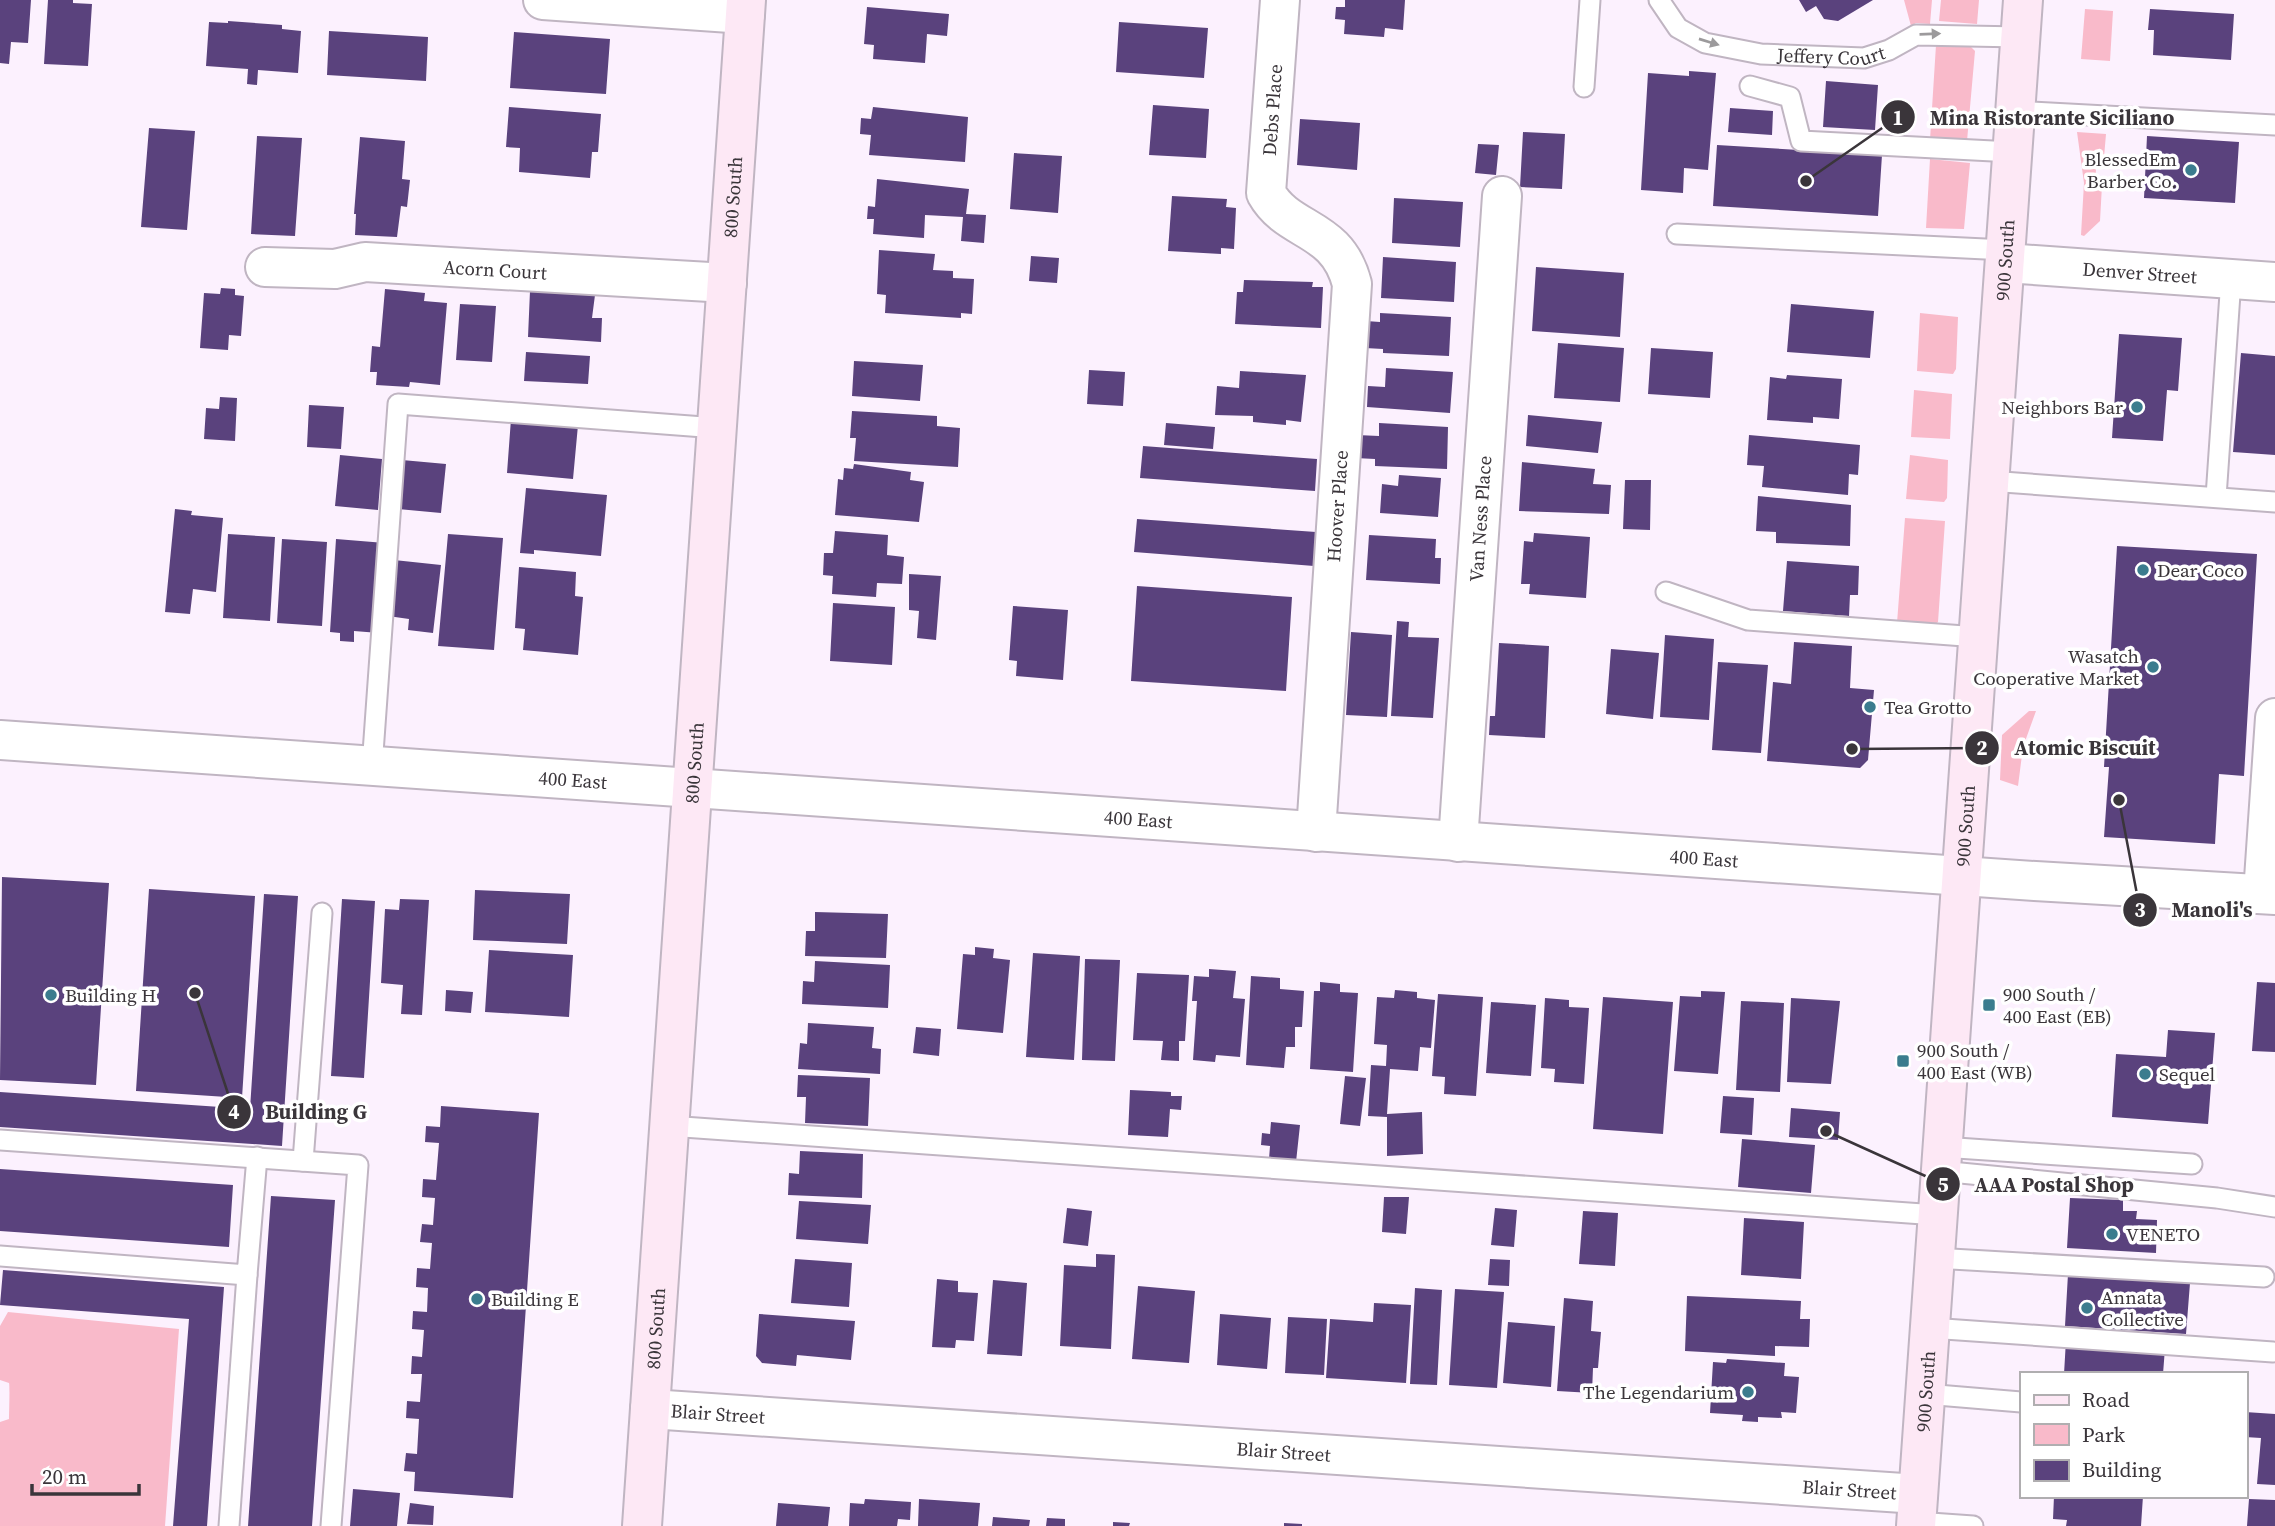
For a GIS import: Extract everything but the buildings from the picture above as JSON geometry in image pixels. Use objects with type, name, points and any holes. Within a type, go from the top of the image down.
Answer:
[{"type":"main road","name":"900 South","points":[[1917,1514],[2023,0]]},
{"type":"main road","name":"800 South","points":[[642,1526],[746,7]]},
{"type":"street","points":[[543,0],[746,7]]},
{"type":"street","name":"Debs Place","points":[[1280,0],[1266,193],[1272,204],[1283,213]]},
{"type":"street","name":"Van Ness Place","points":[[1458,842],[1502,196]]},
{"type":"street","name":"Hoover Place","points":[[1283,213],[1333,246],[1347,264],[1352,284],[1316,832]]},
{"type":"street","name":"Denver Street","points":[[2005,257],[2275,282]]},
{"type":"street","name":"Acorn Court","points":[[265,267],[335,269],[365,262],[727,283]]},
{"type":"street","points":[[2269,895],[2275,718]]},
{"type":"street","name":"400 East","points":[[0,740],[692,790],[2269,895]]},
{"type":"street","name":"Blair Street","points":[[650,1409],[1917,1514]]},
{"type":"lane","points":[[1584,87],[1590,0]]},
{"type":"lane","name":"Jeffery Court","points":[[1659,0],[1678,28],[1705,43],[1761,54],[1864,58],[1889,50],[1916,35],[2020,37]]},
{"type":"lane","points":[[1750,86],[1790,97],[1801,141],[2012,152]]},
{"type":"lane","points":[[2015,111],[2275,125]]},
{"type":"lane","points":[[1677,234],[2005,257]]},
{"type":"lane","points":[[2216,497],[2231,279]]},
{"type":"lane","points":[[372,767],[398,404],[717,428]]},
{"type":"lane","points":[[1989,481],[2275,502]]},
{"type":"lane","points":[[1667,592],[1748,620],[1978,637]]},
{"type":"lane","points":[[303,1161],[322,913]]},
{"type":"lane","points":[[669,1126],[1937,1215]]},
{"type":"lane","points":[[0,1140],[358,1165],[331,1526]]},
{"type":"lane","points":[[229,1526],[257,1157]]},
{"type":"lane","points":[[1941,1159],[2192,1164]]},
{"type":"lane","points":[[1941,1159],[2275,1207]]},
{"type":"lane","points":[[0,1256],[247,1275]]},
{"type":"lane","points":[[1934,1258],[2264,1277]]},
{"type":"lane","points":[[1930,1328],[2273,1352]]},
{"type":"lane","points":[[1925,1394],[2020,1402]]},
{"type":"lane","points":[[1917,1514],[1973,1526]]},
{"type":"green space","points":[[1904,0],[1932,0],[1930,24],[1916,23],[1911,26]]},
{"type":"green space","points":[[1941,0],[1979,0],[1977,24],[1939,21]]},
{"type":"green space","points":[[2085,9],[2113,11],[2110,61],[2081,59]]},
{"type":"green space","points":[[1936,45],[1971,47],[1975,51],[1967,141],[1930,140]]},
{"type":"green space","points":[[2077,132],[2106,134],[2103,169],[2096,169],[2095,185],[2102,185],[2100,221],[2084,236],[2081,235],[2084,183]]},
{"type":"green space","points":[[1930,159],[1970,163],[1964,229],[1926,228]]},
{"type":"green space","points":[[1920,313],[1958,317],[1956,369],[1953,374],[1917,371]]},
{"type":"green space","points":[[1914,390],[1952,394],[1950,439],[1911,437]]},
{"type":"green space","points":[[1910,455],[1948,460],[1947,498],[1944,502],[1906,499]]},
{"type":"green space","points":[[1905,518],[1945,521],[1938,622],[1934,625],[1897,623]]},
{"type":"green space","points":[[2029,711],[2036,711],[2023,747],[2018,786],[2000,780],[2002,735]]},
{"type":"green space","points":[[8,1312],[179,1329],[165,1526],[0,1526],[0,1422],[9,1419],[9,1383],[0,1380],[0,1326]]},
{"type":"place","name":"BlessedEm Barber Co.","points":[[2191,170]]},
{"type":"place","name":"Mina Ristorante Siciliano","points":[[1806,181]]},
{"type":"place","name":"Neighbors Bar","points":[[2137,407]]},
{"type":"place","name":"Dear Coco","points":[[2143,570]]},
{"type":"place","name":"Wasatch Cooperative Market","points":[[2153,667]]},
{"type":"place","name":"Tea Grotto","points":[[1870,707]]},
{"type":"place","name":"Atomic Biscuit","points":[[1852,749]]},
{"type":"place","name":"Manoli's","points":[[2119,800]]},
{"type":"place","name":"Building G","points":[[195,993]]},
{"type":"place","name":"Building H","points":[[51,995]]},
{"type":"place","name":"900 South / 400 East (EB)","points":[[1989,1005]]},
{"type":"place","name":"900 South / 400 East (WB)","points":[[1903,1061]]},
{"type":"place","name":"Sequel","points":[[2145,1074]]},
{"type":"place","name":"AAA Postal Shop","points":[[1826,1131]]},
{"type":"place","name":"VENETO","points":[[2112,1234]]},
{"type":"place","name":"Building E","points":[[477,1299]]},
{"type":"place","name":"Annata Collective","points":[[2087,1308]]},
{"type":"place","name":"The Legendarium","points":[[1748,1392]]}]
